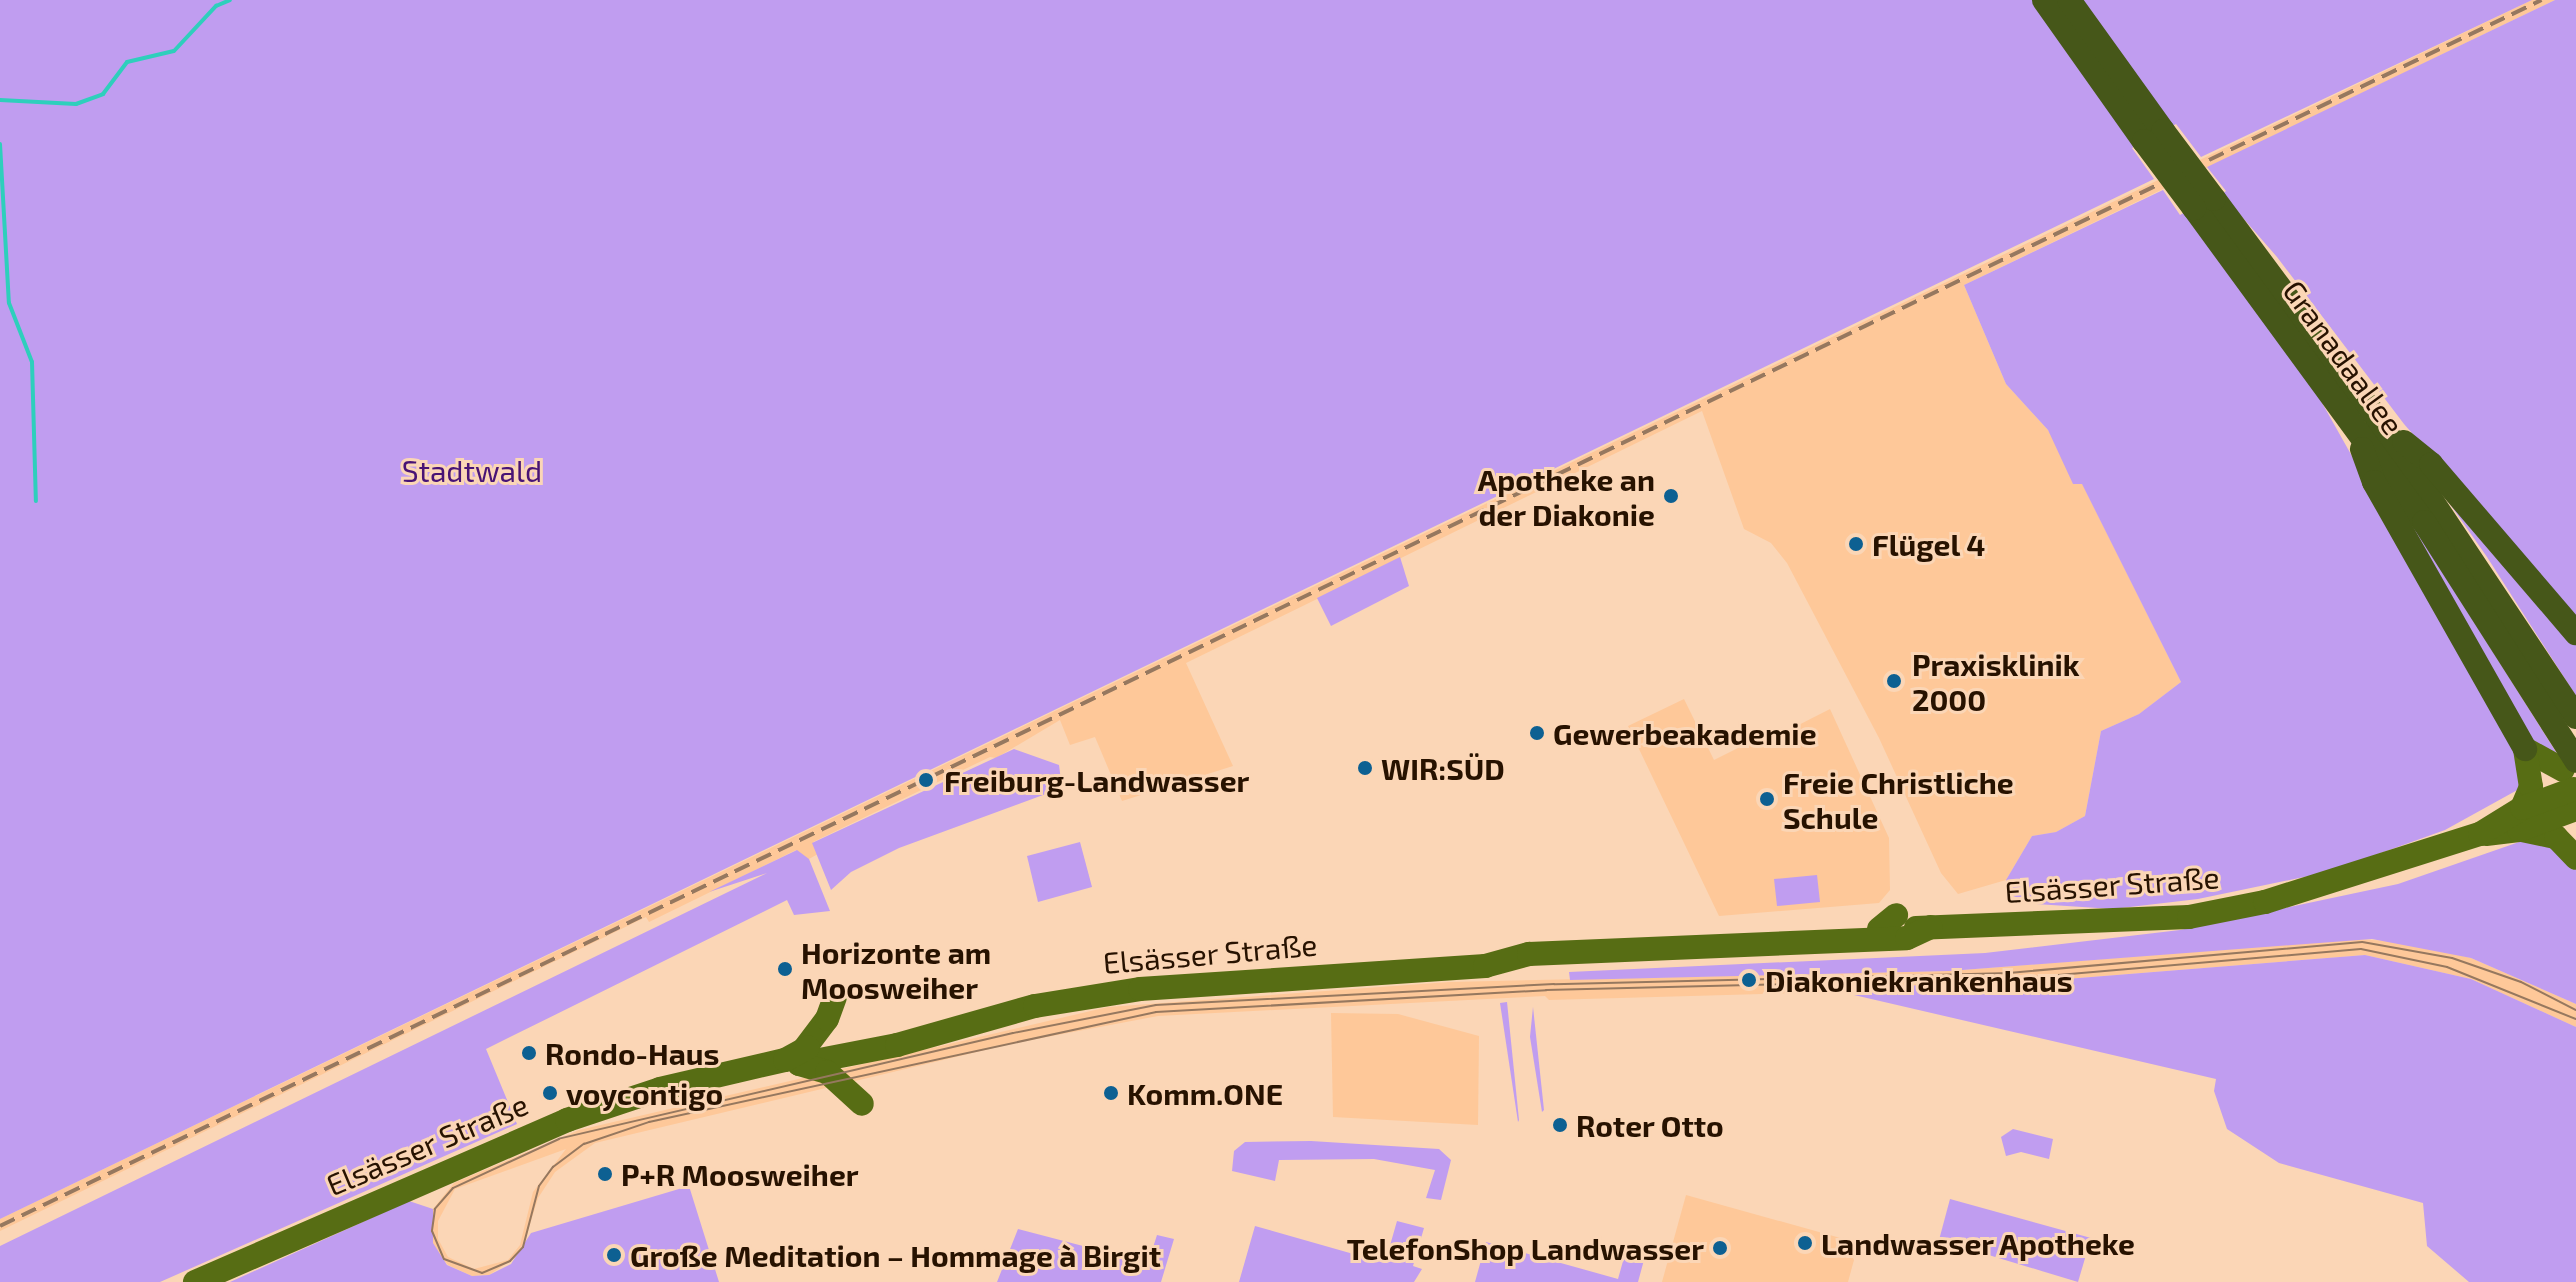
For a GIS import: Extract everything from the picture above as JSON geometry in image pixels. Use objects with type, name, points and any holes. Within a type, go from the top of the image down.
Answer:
[{"type":"highway","name":"Granadaallee","points":[[2044,0],[2154,136],[2366,422],[2563,708],[2572,782]]},
{"type":"highway","name":"Granadaallee","points":[[2069,0],[2154,136]]},
{"type":"highway","points":[[2366,422],[2431,464],[2576,633]]},
{"type":"highway","points":[[2366,422],[2374,482],[2525,749]]},
{"type":"main road","points":[[2525,749],[2572,782]]},
{"type":"main road","points":[[2525,749],[2531,787],[2521,819],[2556,837],[2576,858]]},
{"type":"main road","name":"Elsässer Straße","points":[[1852,938],[1888,922],[1931,927],[2189,917],[2338,883],[2480,834],[2521,819],[2572,782]]},
{"type":"main road","points":[[1955,913],[1981,926]]},
{"type":"main road","name":"Elsässer Straße","points":[[195,1282],[567,1120],[671,1086],[796,1057],[930,1033],[1035,1006],[1140,989],[1499,964],[1529,954],[1907,938],[1931,927]]},
{"type":"main road","points":[[835,997],[827,1019],[796,1057],[827,1072],[862,1104]]},
{"type":"shaded area","points":[[2532,0],[2555,0],[1964,285],[2006,384],[2048,430],[2082,483],[2181,682],[2139,714],[2101,731],[2085,816],[2056,832],[2032,836],[2006,880],[1958,894],[1941,873],[1879,738],[1787,563],[1771,543],[1744,529],[1702,411],[1186,663],[1233,766],[1122,801],[1095,737],[1070,745],[1060,720],[996,758],[990,757],[813,842],[818,854],[807,860],[796,850],[649,922],[646,917],[0,1231],[0,1219]]},
{"type":"shaded area","name":"Freie Christliche Schule","points":[[1684,699],[1714,760],[1766,734],[1769,740],[1830,709],[1889,838],[1890,890],[1879,903],[1719,916],[1628,726]]},
{"type":"shaded area","points":[[2355,939],[2406,942],[2471,958],[2576,1004],[2576,1027],[2471,979],[2365,955],[2015,983],[1549,1000],[1545,996],[1158,1016],[1010,1044],[595,1143],[555,1172],[538,1198],[521,1254],[489,1275],[472,1276],[448,1265],[434,1249],[430,1233],[433,1209],[454,1183],[579,1130],[1108,1007],[1449,982],[1949,971]],"holes":[[[566,1149],[533,1192],[520,1245],[508,1260],[474,1269],[448,1257],[438,1239],[438,1221],[455,1189]]]},
{"type":"shaded area","points":[[1331,1013],[1398,1014],[1479,1036],[1478,1125],[1333,1117]]},
{"type":"shaded area","points":[[1686,1195],[1844,1239],[1854,1260],[1848,1282],[1662,1282]]},
{"type":"green space","name":"Stadtwald","points":[[0,0],[2532,0],[2201,157],[2176,124],[2132,148],[2154,179],[0,1219]]},
{"type":"green space","points":[[2555,0],[2576,0],[2576,621],[2404,424],[2277,257],[2222,194],[2226,191],[2207,167]]},
{"type":"green space","points":[[2163,190],[2180,215],[2185,212],[2317,394],[2518,751],[2521,788],[2445,830],[2328,872],[2198,899],[2113,909],[2036,904],[2013,896],[2006,880],[2032,836],[2056,832],[2085,816],[2101,731],[2139,714],[2181,682],[2082,484],[2073,484],[2048,430],[2006,384],[1964,285]]},
{"type":"green space","points":[[2378,469],[2561,760],[2533,744]]},
{"type":"green space","points":[[2431,477],[2576,643],[2576,696],[2487,557]]},
{"type":"green space","points":[[1400,557],[1409,586],[1331,626],[1317,598]]},
{"type":"green space","points":[[1014,749],[1059,765],[1062,788],[899,848],[851,872],[831,890],[812,843]]},
{"type":"green space","points":[[2522,841],[2560,847],[2576,870],[2576,1004],[2471,958],[2372,939],[1949,971],[1570,980],[1569,972],[1985,953],[2180,930],[2398,884]]},
{"type":"green space","points":[[1080,842],[1092,887],[1038,902],[1027,856]]},
{"type":"green space","points":[[797,850],[809,859],[830,911],[794,915],[787,900],[486,1049],[517,1124],[160,1282],[0,1282],[0,1246],[767,873],[709,892]]},
{"type":"green space","points":[[1817,875],[1820,902],[1777,906],[1774,879]]},
{"type":"green space","points":[[2365,955],[2471,979],[2576,1027],[2576,1282],[2469,1282],[2427,1246],[2423,1203],[2279,1163],[2227,1129],[2214,1091],[2216,1079],[1854,995],[1894,986],[2015,983]]},
{"type":"green space","points":[[1507,1002],[1519,1120],[1518,1122],[1500,1003]]},
{"type":"green space","points":[[1533,1007],[1544,1110],[1542,1112],[1530,1037]]},
{"type":"green space","points":[[2013,1129],[2053,1139],[2049,1159],[2021,1152],[2006,1156],[2001,1137]]},
{"type":"green space","points":[[1311,1141],[1439,1149],[1451,1160],[1441,1200],[1426,1198],[1435,1170],[1374,1159],[1279,1160],[1275,1181],[1232,1171],[1234,1151],[1245,1142]]},
{"type":"green space","points":[[689,1186],[719,1282],[230,1282],[409,1201],[433,1209],[433,1243],[447,1265],[472,1276],[489,1275],[511,1264],[531,1233]]},
{"type":"green space","points":[[1950,1199],[2091,1238],[2078,1282],[1939,1240]]},
{"type":"green space","points":[[1397,1221],[1424,1228],[1413,1266],[1422,1269],[1414,1282],[1239,1282],[1255,1226],[1385,1263]]},
{"type":"green space","points":[[1018,1229],[1148,1263],[1157,1235],[1174,1239],[1161,1282],[997,1282]]},
{"type":"green space","points":[[1486,1242],[1618,1279],[1625,1254],[1644,1260],[1638,1282],[1475,1282]]},
{"type":"waterway","points":[[0,100],[76,104],[103,94],[127,62],[174,51],[216,6],[230,0]]},
{"type":"waterway","points":[[0,144],[9,303],[32,362],[36,501]]},
{"type":"tram line","points":[[2576,1010],[2521,982],[2452,958],[2362,942],[2011,973],[1554,984],[1156,1005],[1013,1033],[559,1139],[453,1188],[435,1209],[432,1231],[444,1259],[482,1273],[510,1261],[523,1247],[539,1186],[553,1167],[584,1144],[649,1122],[1156,1012],[1546,990],[2012,979],[2361,949],[2447,967],[2576,1019]]},
{"type":"railway","points":[[2209,160],[2541,0]]},
{"type":"railway","points":[[0,1226],[2157,185]]},
{"type":"place","name":"Apotheke an der Diakonie","points":[[1671,496]]},
{"type":"place","name":"Flügel 4","points":[[1856,544]]},
{"type":"place","name":"Praxisklinik 2000","points":[[1894,681]]},
{"type":"place","name":"Gewerbeakademie","points":[[1537,733]]},
{"type":"place","name":"WIR:SÜD","points":[[1365,768]]},
{"type":"place","name":"Freiburg-Landwasser","points":[[926,780]]},
{"type":"place","name":"Freie Christliche Schule","points":[[1767,799]]},
{"type":"place","name":"Horizonte am Moosweiher","points":[[785,969]]},
{"type":"place","name":"Diakoniekrankenhaus","points":[[1749,980]]},
{"type":"place","name":"Rondo-Haus","points":[[529,1053]]},
{"type":"place","name":"voycontigo","points":[[550,1093]]},
{"type":"place","name":"Komm.ONE","points":[[1111,1093]]},
{"type":"place","name":"Roter Otto","points":[[1560,1125]]},
{"type":"place","name":"P+R Moosweiher","points":[[605,1174]]},
{"type":"place","name":"Landwasser Apotheke","points":[[1805,1243]]},
{"type":"place","name":"TelefonShop Landwasser","points":[[1720,1248]]},
{"type":"place","name":"Große Meditation – Hommage à Birgit","points":[[614,1255]]}]
